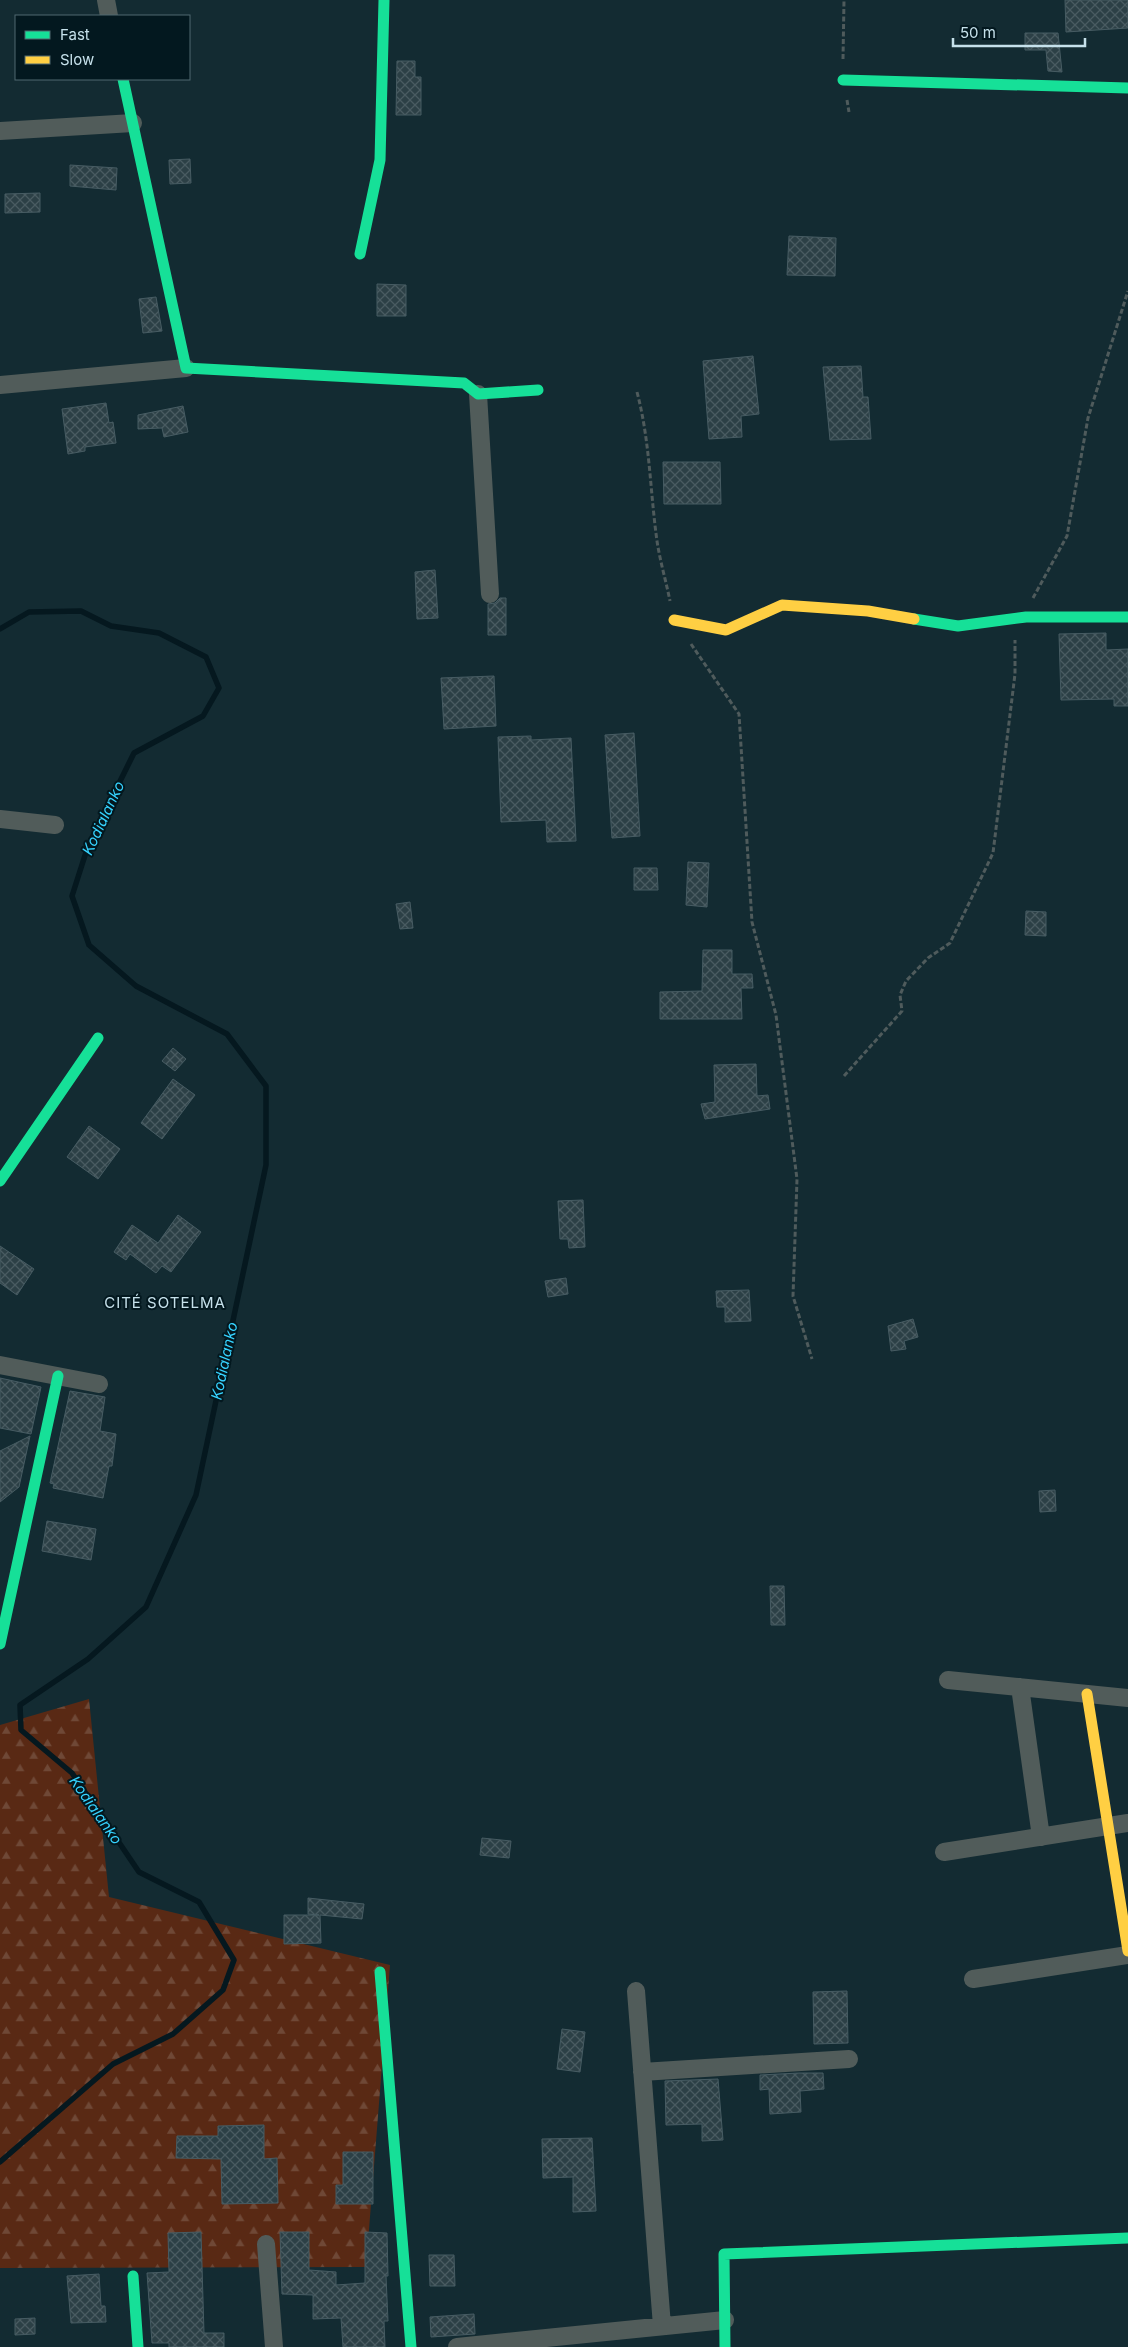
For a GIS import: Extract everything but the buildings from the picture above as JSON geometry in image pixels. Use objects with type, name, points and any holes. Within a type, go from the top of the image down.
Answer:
[{"type":"street","points":[[106,0],[109,15]]},
{"type":"street","points":[[360,254],[380,160],[384,0]]},
{"type":"street","points":[[123,80],[186,368]]},
{"type":"street","points":[[843,80],[1128,88]]},
{"type":"street","points":[[0,131],[133,123]]},
{"type":"street","points":[[0,385],[186,368],[464,382],[478,394],[538,390]]},
{"type":"street","points":[[478,394],[490,594]]},
{"type":"street","points":[[674,620],[726,630],[782,605],[868,611],[958,626],[1026,617],[1128,618]]},
{"type":"street","points":[[0,819],[54,825]]},
{"type":"street","points":[[0,1181],[98,1038]]},
{"type":"street","points":[[0,1365],[99,1384]]},
{"type":"street","points":[[0,1644],[58,1376]]},
{"type":"street","points":[[948,1680],[1128,1698]]},
{"type":"street","points":[[1020,1687],[1041,1837]]},
{"type":"street","points":[[1087,1694],[1128,1952]]},
{"type":"street","points":[[944,1852],[1128,1823]]},
{"type":"street","points":[[973,1979],[1128,1956]]},
{"type":"street","points":[[380,1972],[411,2347]]},
{"type":"street","points":[[636,1991],[662,2326]]},
{"type":"street","points":[[642,2072],[849,2059]]},
{"type":"street","points":[[725,2347],[724,2254],[1128,2238]]},
{"type":"street","points":[[266,2244],[274,2347]]},
{"type":"street","points":[[133,2276],[138,2347]]},
{"type":"street","points":[[457,2347],[725,2320]]},
{"type":"path","points":[[844,0],[843,80],[849,112]]},
{"type":"path","points":[[844,1076],[902,1011],[900,995],[906,981],[928,958],[950,943],[992,853],[1016,674],[1014,642],[1036,589],[1067,536],[1088,418],[1128,291]]},
{"type":"path","points":[[637,392],[643,415],[650,461],[657,541],[674,620]]},
{"type":"path","points":[[690,644],[738,714],[752,922],[776,1015],[797,1180],[793,1296],[812,1359]]},
{"type":"green space","points":[[89,1699],[109,1897],[390,1965],[366,2267],[0,2268],[0,1725]]},
{"type":"waterway","name":"Kodialanko","points":[[0,629],[29,612],[81,611],[111,626],[159,633],[206,657],[219,688],[203,716],[134,753],[88,846],[72,896],[89,945],[136,986],[227,1034],[266,1086],[266,1165],[196,1495],[146,1607],[88,1659],[20,1705],[21,1730],[72,1773],[139,1872],[199,1902],[234,1960],[223,1990],[173,2034],[113,2064],[0,2162]]},
{"type":"traffic: fast","points":[[360,254],[380,160],[384,0]]},
{"type":"traffic: fast","points":[[123,80],[186,368],[464,383],[478,394],[538,390]]},
{"type":"traffic: fast","points":[[843,80],[1128,88]]},
{"type":"traffic: fast","points":[[914,619],[958,626],[1026,617],[1128,617]]},
{"type":"traffic: fast","points":[[0,1181],[98,1038]]},
{"type":"traffic: fast","points":[[0,1644],[58,1376]]},
{"type":"traffic: fast","points":[[380,1972],[411,2347]]},
{"type":"traffic: fast","points":[[725,2347],[724,2254],[1128,2238]]},
{"type":"traffic: fast","points":[[133,2276],[138,2347]]},
{"type":"traffic: slow","points":[[674,620],[726,630],[782,605],[868,611],[914,619]]},
{"type":"traffic: slow","points":[[1087,1694],[1128,1951]]},
{"type":"district","name":"CITÉ SOTELMA","points":[[165,1302]]}]
